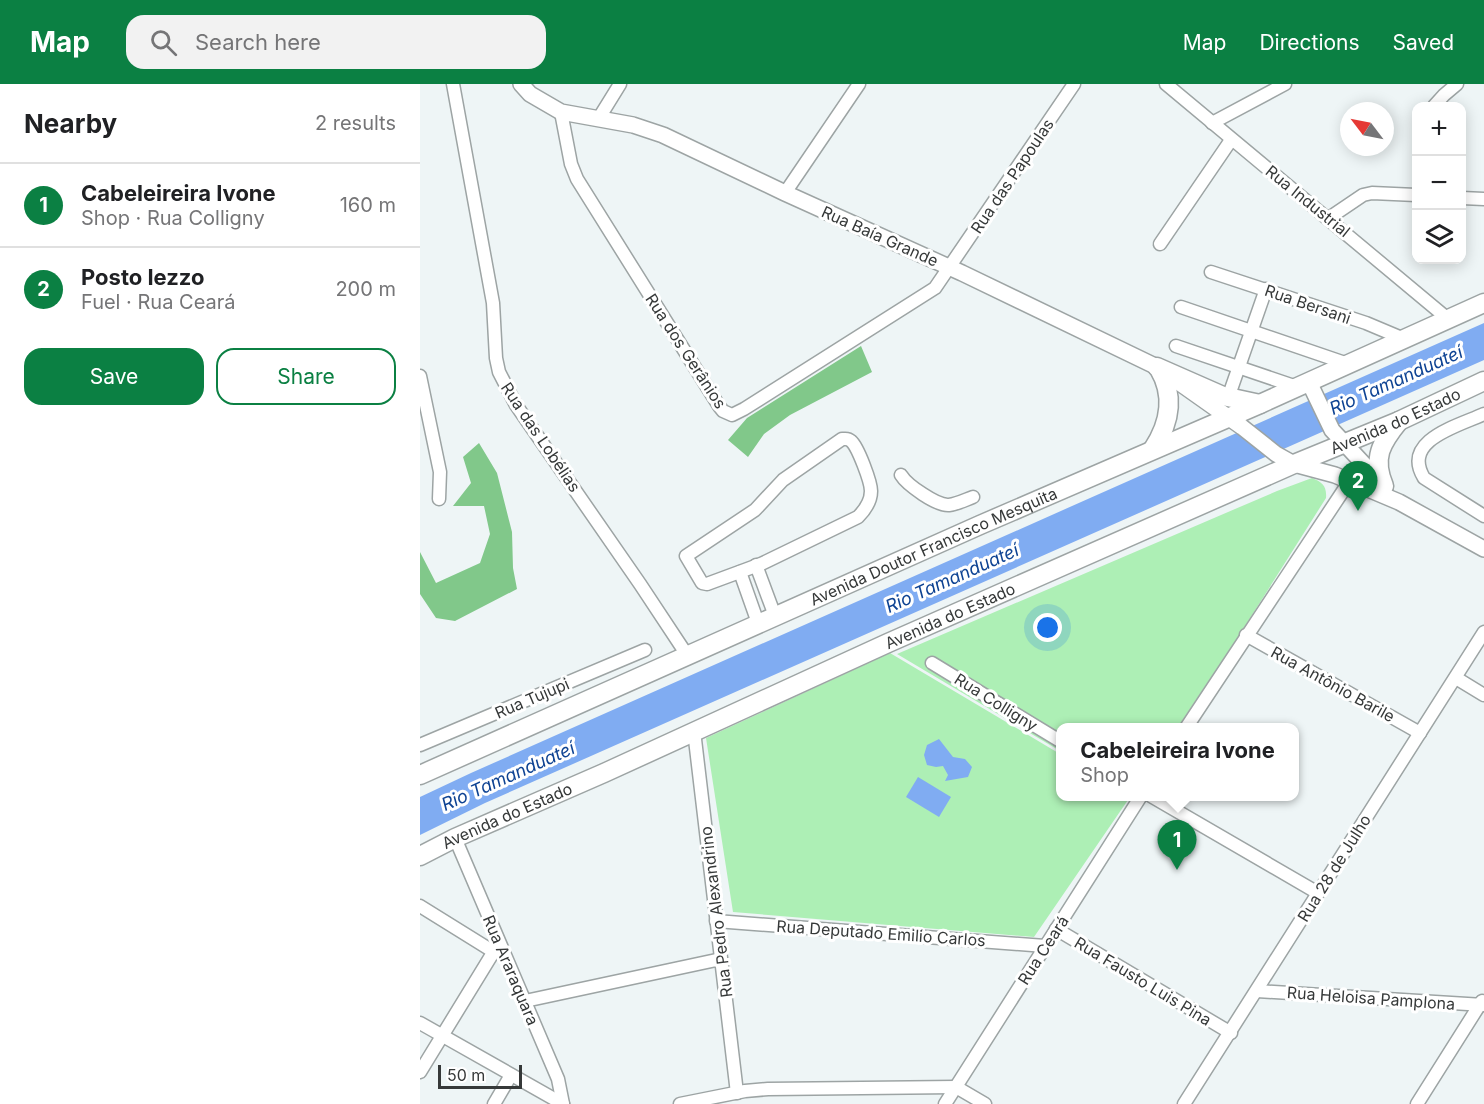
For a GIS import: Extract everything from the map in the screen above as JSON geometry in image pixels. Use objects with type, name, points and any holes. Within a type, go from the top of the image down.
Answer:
[{"type":"highway","name":"Avenida Doutor Francisco Mesquita","points":[[420,776],[1153,449],[1235,422],[1260,404],[1307,388],[1348,364],[1484,303]]},
{"type":"highway","points":[[1158,368],[1228,398],[1260,404]]},
{"type":"highway","points":[[1153,449],[1161,434],[1168,411],[1169,390],[1158,368]]},
{"type":"highway","name":"Avenida do Estado","points":[[420,856],[694,730],[1294,464],[1338,437],[1399,421],[1484,381]]},
{"type":"highway","points":[[1383,486],[1378,472],[1379,454],[1387,437],[1399,421]]},
{"type":"main road","name":"Rua Baía Grande","points":[[521,84],[530,94],[561,112],[633,125],[663,135],[950,267],[1158,368],[1276,454],[1294,464],[1356,483],[1399,502]]},
{"type":"main road","points":[[1307,388],[1338,437],[1399,502],[1484,549]]},
{"type":"street","name":"Rua das Lobélias","points":[[453,84],[493,303],[499,372],[516,405],[687,655]]},
{"type":"street","points":[[599,118],[620,84]]},
{"type":"street","points":[[785,193],[859,84]]},
{"type":"street","name":"Rua das Papoulas","points":[[950,267],[1074,84]]},
{"type":"street","name":"Rua Industrial","points":[[1166,84],[1448,319]]},
{"type":"street","points":[[1212,123],[1285,84]]},
{"type":"street","points":[[1438,102],[1457,84]]},
{"type":"street","name":"Rua dos Gerânios","points":[[561,112],[571,164],[577,179],[719,406],[728,414],[736,414],[935,288],[950,267]]},
{"type":"street","points":[[1160,244],[1231,140]]},
{"type":"street","points":[[1329,218],[1363,195],[1372,193],[1412,195]]},
{"type":"street","points":[[1466,198],[1484,199]]},
{"type":"street","name":"Rua Bersani","points":[[1211,272],[1366,323],[1404,339]]},
{"type":"street","points":[[1228,398],[1266,289]]},
{"type":"street","points":[[1181,307],[1348,364]]},
{"type":"street","points":[[1176,346],[1307,388]]},
{"type":"street","points":[[420,376],[440,472],[439,499]]},
{"type":"street","points":[[1484,414],[1428,441],[1417,460],[1418,468],[1424,478],[1484,516]]},
{"type":"street","points":[[842,439],[850,441],[869,479],[870,498],[864,512],[858,517],[756,565],[704,584],[686,556],[756,510],[783,480],[836,441],[842,439]]},
{"type":"street","points":[[1325,472],[1334,487],[1335,503]]},
{"type":"street","points":[[901,474],[906,482],[939,504],[951,505],[973,497]]},
{"type":"street","points":[[1189,723],[1246,634],[1347,485],[1356,483]]},
{"type":"street","points":[[756,565],[766,620]]},
{"type":"street","points":[[740,572],[766,620]]},
{"type":"street","name":"Rua 28 de Julho","points":[[1185,1104],[1484,632]]},
{"type":"street","name":"Rua Antônio Barile","points":[[1246,634],[1420,733]]},
{"type":"street","name":"Rua Tujupi","points":[[420,744],[645,650]]},
{"type":"street","name":"Rua Colligny","points":[[932,663],[1056,739]]},
{"type":"street","points":[[1456,678],[1484,694]]},
{"type":"street","name":"Rua Pedro Alexandrino","points":[[694,730],[737,1093]]},
{"type":"street","name":"Rua Ceará","points":[[945,1104],[1138,801]]},
{"type":"street","points":[[1160,801],[1318,892]]},
{"type":"street","name":"Rua Araraquara","points":[[455,838],[496,947],[525,1001],[558,1080],[563,1104]]},
{"type":"street","points":[[420,1072],[496,947],[422,912]]},
{"type":"street","name":"Rua Deputado Emilio Carlos","points":[[717,921],[1045,946]]},
{"type":"street","name":"Rua Fausto Luis Pina","points":[[1056,928],[1231,1033]]},
{"type":"street","points":[[525,1001],[721,959]]},
{"type":"street","name":"Rua Heloisa Pamplona","points":[[1261,986],[1482,1003]]},
{"type":"street","points":[[1417,1104],[1482,1003]]},
{"type":"street","points":[[420,1023],[563,1104]]},
{"type":"street","points":[[494,1104],[511,1075]]},
{"type":"street","points":[[680,1104],[768,1089],[956,1087],[985,1104]]},
{"type":"green space","points":[[861,346],[872,372],[790,415],[764,434],[748,457],[728,440],[747,418]]},
{"type":"green space","points":[[479,443],[497,473],[512,532],[513,568],[517,589],[455,621],[436,618],[420,594],[420,552],[436,583],[480,563],[490,534],[484,506],[453,506],[471,483],[463,457]]},
{"type":"green space","points":[[1312,478],[1323,485],[1326,498],[1181,723],[1056,723],[1056,749],[897,654]]},
{"type":"green space","points":[[890,653],[1056,752],[1056,801],[1127,801],[1034,937],[733,912],[706,738]]},
{"type":"water","name":"Rio Tamanduateí","points":[[1484,323],[1484,360],[485,803],[420,835],[420,797]]},
{"type":"water","points":[[939,739],[953,757],[965,759],[972,767],[968,777],[945,781],[948,775],[943,766],[927,765],[924,755],[927,745]]},
{"type":"water","points":[[918,777],[951,797],[939,817],[906,797]]},
{"type":"place","name":"Posto Iezzo","points":[[1358,511]]},
{"type":"place","name":"Cabeleireira Ivone","points":[[1177,870]]}]
